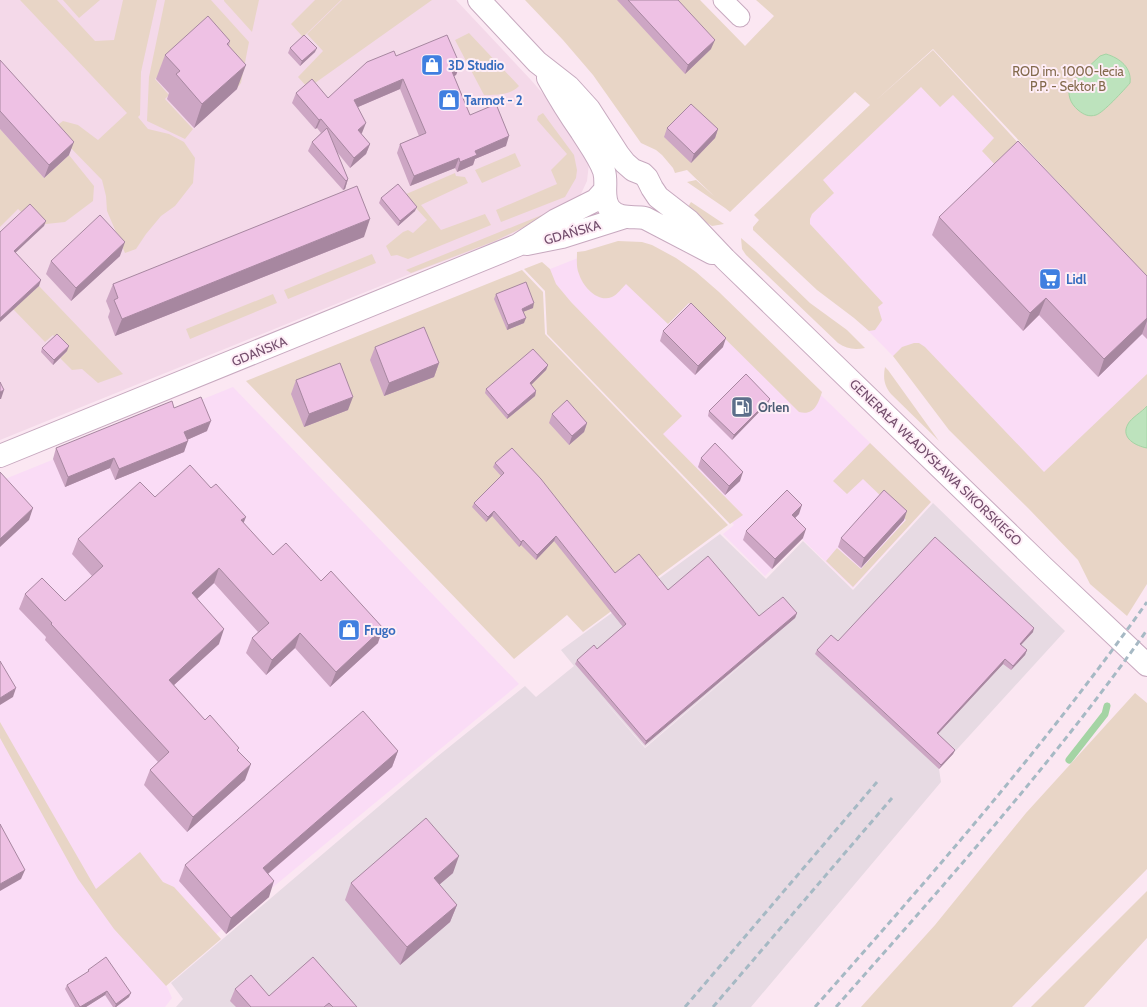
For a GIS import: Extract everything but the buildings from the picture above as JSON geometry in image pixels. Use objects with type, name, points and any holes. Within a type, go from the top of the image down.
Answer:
[{"type":"street","name":"GENERAŁA WŁADYSŁAWA SIKORSKIEGO","points":[[479,0],[538,62],[569,87],[589,109],[618,154],[633,170],[643,174],[647,178],[658,196],[689,221],[725,259],[1043,567],[1147,665]]},
{"type":"street","points":[[723,0],[740,17]]},
{"type":"street","name":"GENERAŁA WŁADYSŁAWA SIKORSKIEGO","points":[[538,62],[601,164],[605,188],[604,197],[610,209],[619,215],[645,218],[653,221],[684,239],[725,259]]},
{"type":"street","points":[[605,188],[610,177],[617,172],[633,170]]},
{"type":"street","name":"GDAŃSKA","points":[[0,456],[518,245],[556,220],[596,200],[605,188]]},
{"type":"street","points":[[630,217],[642,213],[647,208],[652,195],[652,188]]},
{"type":"street","name":"GDAŃSKA","points":[[518,245],[552,240],[630,217]]},
{"type":"shaded area","points":[[0,0],[456,0],[557,110],[589,163],[587,181],[580,196],[565,208],[495,242],[405,276],[0,440]]},
{"type":"shaded area","points":[[1106,54],[1116,58],[1124,64],[1129,73],[1130,83],[1099,113],[1093,116],[1087,115],[1078,110],[1071,102],[1069,96],[1069,85],[1100,56]]},
{"type":"shaded area","points":[[932,56],[1147,281],[1147,465],[1082,548],[756,217]]},
{"type":"shaded area","points":[[583,256],[713,290],[931,502],[853,588],[802,539],[765,576],[723,534],[734,525],[550,334],[545,271]]},
{"type":"shaded area","points":[[233,387],[519,684],[163,978],[172,998],[165,1007],[0,1007],[0,481]]},
{"type":"shaded area","points":[[1147,406],[1147,448],[1130,440],[1126,433],[1126,429],[1129,422]]},
{"type":"shaded area","points":[[933,503],[1065,631],[939,769],[941,782],[751,1007],[176,1007],[183,999],[171,983],[438,756],[525,686],[536,697],[574,666],[561,650],[720,534],[766,579],[803,541],[853,590]],"holes":[[[786,627],[645,748],[595,690],[645,747]]]},
{"type":"green space","points":[[20,0],[57,0],[95,41],[114,40],[123,0],[157,0],[141,72],[140,115],[138,117],[148,129],[169,134],[184,142],[195,158],[193,183],[175,206],[161,216],[136,249],[125,253],[107,211],[106,196],[102,180],[67,144],[56,126],[63,121],[78,125],[98,140],[127,113]]},
{"type":"green space","points":[[63,0],[100,0],[79,18]]},
{"type":"green space","points":[[165,0],[211,0],[249,42],[241,83],[237,88],[199,39],[155,79],[169,95],[165,99],[193,129],[185,139],[147,121],[149,77]]},
{"type":"green space","points":[[259,0],[252,32],[224,1]]},
{"type":"green space","points":[[315,0],[341,0],[303,37],[291,24]]},
{"type":"green space","points":[[342,0],[432,0],[308,88],[298,77],[323,51],[307,34]]},
{"type":"green space","name":"ROD im. 1000-lecia P.P. - Sektor B","points":[[525,0],[700,0],[745,46],[774,16],[756,0],[1147,0],[1147,277],[933,49],[874,102],[933,50],[1022,147],[999,169],[982,151],[994,138],[953,95],[940,107],[921,87],[823,180],[834,193],[812,214],[810,224],[883,303],[878,307],[882,320],[875,330],[869,331],[817,290],[753,230],[753,227],[759,220],[754,215],[870,105],[855,92],[730,212],[687,182],[696,180],[715,197],[687,170],[675,173],[673,168],[662,155],[656,150],[641,143],[593,75],[563,40]]},
{"type":"green space","points":[[469,33],[519,86],[516,89],[503,94],[484,95],[455,40]]},
{"type":"green space","points":[[543,113],[574,155],[577,170],[576,178],[565,197],[501,222],[496,210],[557,184],[551,170],[567,154],[537,120],[538,116]]},
{"type":"green space","points":[[0,129],[44,178],[69,155],[94,186],[93,201],[65,222],[36,225],[18,209],[0,227]]},
{"type":"green space","points":[[515,153],[521,166],[482,183],[475,170]]},
{"type":"green space","points":[[455,173],[456,176],[465,177],[468,183],[421,205],[441,230],[485,214],[491,225],[408,259],[397,255],[391,256],[386,246],[403,232],[408,230],[413,233],[427,220],[404,195]]},
{"type":"green space","points":[[691,202],[724,224],[712,226],[686,210]]},
{"type":"green space","points":[[564,206],[564,208],[495,241],[411,273],[406,270]]},
{"type":"green space","points":[[741,238],[810,303],[847,330],[865,348],[857,349],[844,347],[838,343],[746,255],[742,249]]},
{"type":"green space","points":[[618,241],[642,242],[652,245],[676,258],[696,272],[719,292],[822,392],[815,408],[812,411],[804,413],[799,412],[689,303],[668,324],[626,284],[612,297],[602,298],[592,293],[584,284],[579,274],[577,266],[577,252]]},
{"type":"green space","points":[[372,254],[376,263],[288,299],[284,290]]},
{"type":"green space","points":[[542,262],[550,269],[556,284],[571,302],[682,416],[663,434],[743,515],[730,524],[547,334],[545,291],[524,269]]},
{"type":"green space","points":[[522,270],[543,292],[545,334],[728,525],[583,632],[567,615],[514,659],[246,381]]},
{"type":"green space","points":[[39,286],[123,374],[98,383],[82,369],[72,370],[60,358],[67,351],[53,335],[45,342],[13,309]]},
{"type":"green space","points":[[273,294],[277,303],[190,339],[186,329]]},
{"type":"green space","points":[[919,343],[925,347],[1044,472],[1147,374],[1147,584],[1127,616],[1090,584],[1078,560],[949,430],[893,356],[902,347]]},
{"type":"green space","points":[[885,367],[939,441],[891,394],[885,381]]},
{"type":"green space","points":[[870,443],[931,502],[853,587],[826,561],[837,548],[861,569],[906,520],[863,479],[847,494],[833,481]]},
{"type":"green space","points":[[1135,693],[1147,703],[1147,869],[1012,1007],[861,1007],[935,925],[1026,813]]},
{"type":"green space","points":[[0,722],[96,889],[140,852],[163,882],[174,887],[221,939],[166,986],[114,929],[78,879],[0,738]]},
{"type":"green space","points":[[1147,891],[1147,938],[1084,1007],[1031,1007]]},
{"type":"waterway","points":[[1069,760],[1105,714],[1107,706]]},
{"type":"railway","points":[[815,1007],[902,909],[987,809],[1069,707],[1147,602]]},
{"type":"railway","points":[[836,1007],[997,823],[1036,776],[1147,630]]},
{"type":"railway","points":[[685,1007],[877,782]]},
{"type":"railway","points":[[713,1007],[892,798]]},
{"type":"place","name":"3D Studio","points":[[432,65]]},
{"type":"place","name":"Tarmot - 2","points":[[449,100]]},
{"type":"place","name":"Lidl","points":[[1050,279]]},
{"type":"place","name":"Orlen","points":[[742,407]]},
{"type":"place","name":"Frugo","points":[[349,630]]}]
